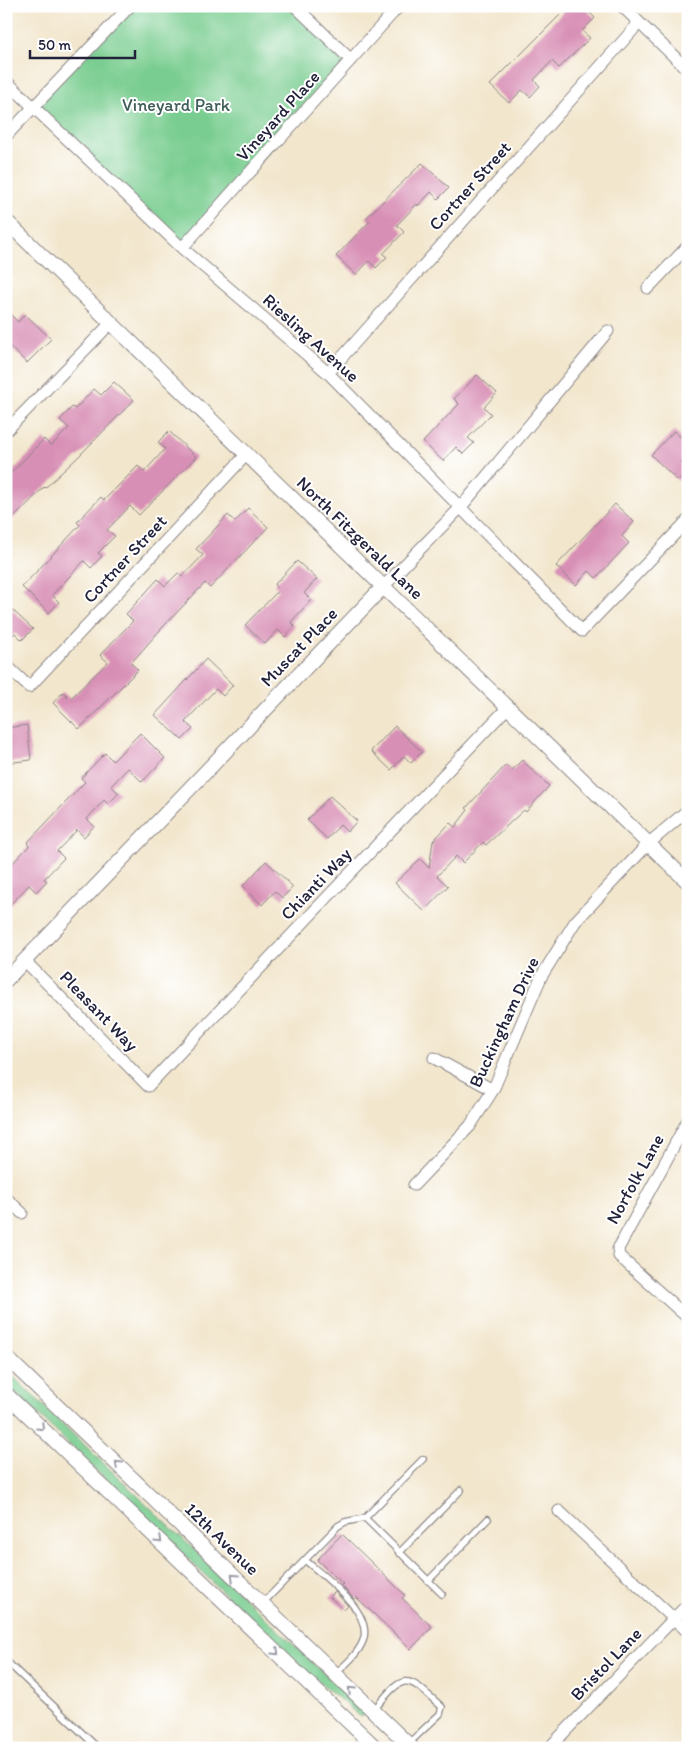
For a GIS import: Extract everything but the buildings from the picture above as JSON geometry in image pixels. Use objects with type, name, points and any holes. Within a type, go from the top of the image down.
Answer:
[{"type":"street","points":[[6,136],[130,6]]},
{"type":"street","points":[[295,6],[351,60]]},
{"type":"street","name":"Vineyard Place","points":[[182,248],[399,6]]},
{"type":"street","points":[[622,6],[688,70]]},
{"type":"street","name":"Cortner Street","points":[[328,373],[639,23]]},
{"type":"street","name":"Riesling Avenue","points":[[6,81],[182,248],[328,373],[582,632],[688,520]]},
{"type":"street","name":"North Fitzgerald Lane","points":[[6,221],[688,882]]},
{"type":"street","points":[[648,288],[688,246]]},
{"type":"street","points":[[9,423],[110,323]]},
{"type":"street","name":"Muscat Place","points":[[6,980],[461,507],[608,331]]},
{"type":"street","name":"Cortner Street","points":[[6,665],[29,687],[246,455]]},
{"type":"street","name":"Chianti Way","points":[[148,1086],[508,707]]},
{"type":"street","name":"Buckingham Drive","points":[[414,1185],[470,1126],[494,1090],[541,977],[575,922],[648,844],[688,810]]},
{"type":"street","name":"Pleasant Way","points":[[24,960],[148,1086]]},
{"type":"street","points":[[434,1058],[494,1090]]},
{"type":"street","name":"Norfolk Lane","points":[[688,1120],[618,1249],[619,1256],[688,1318]]},
{"type":"street","points":[[6,1198],[22,1213]]},
{"type":"street","name":"12th Avenue","points":[[6,1357],[410,1746]]},
{"type":"street","points":[[6,1394],[376,1748]]},
{"type":"street","points":[[559,1511],[688,1632]]},
{"type":"street","name":"Bristol Lane","points":[[549,1748],[688,1604]]},
{"type":"lane","points":[[262,1604],[338,1526],[345,1522],[365,1518],[422,1459]]},
{"type":"lane","points":[[399,1553],[461,1490]]},
{"type":"lane","points":[[365,1518],[442,1594]]},
{"type":"lane","points":[[428,1581],[488,1519]]},
{"type":"lane","points":[[304,1560],[353,1605],[363,1621],[364,1635],[362,1642],[335,1674]]},
{"type":"lane","points":[[6,1660],[98,1748]]},
{"type":"lane","points":[[373,1711],[394,1686],[403,1681],[411,1681],[442,1707],[440,1714],[410,1746]]},
{"type":"green space","name":"Vineyard Park","points":[[130,6],[295,6],[351,60],[182,248],[34,107]]},
{"type":"green space","points":[[6,1370],[365,1713],[361,1717],[290,1657],[6,1383]]}]
